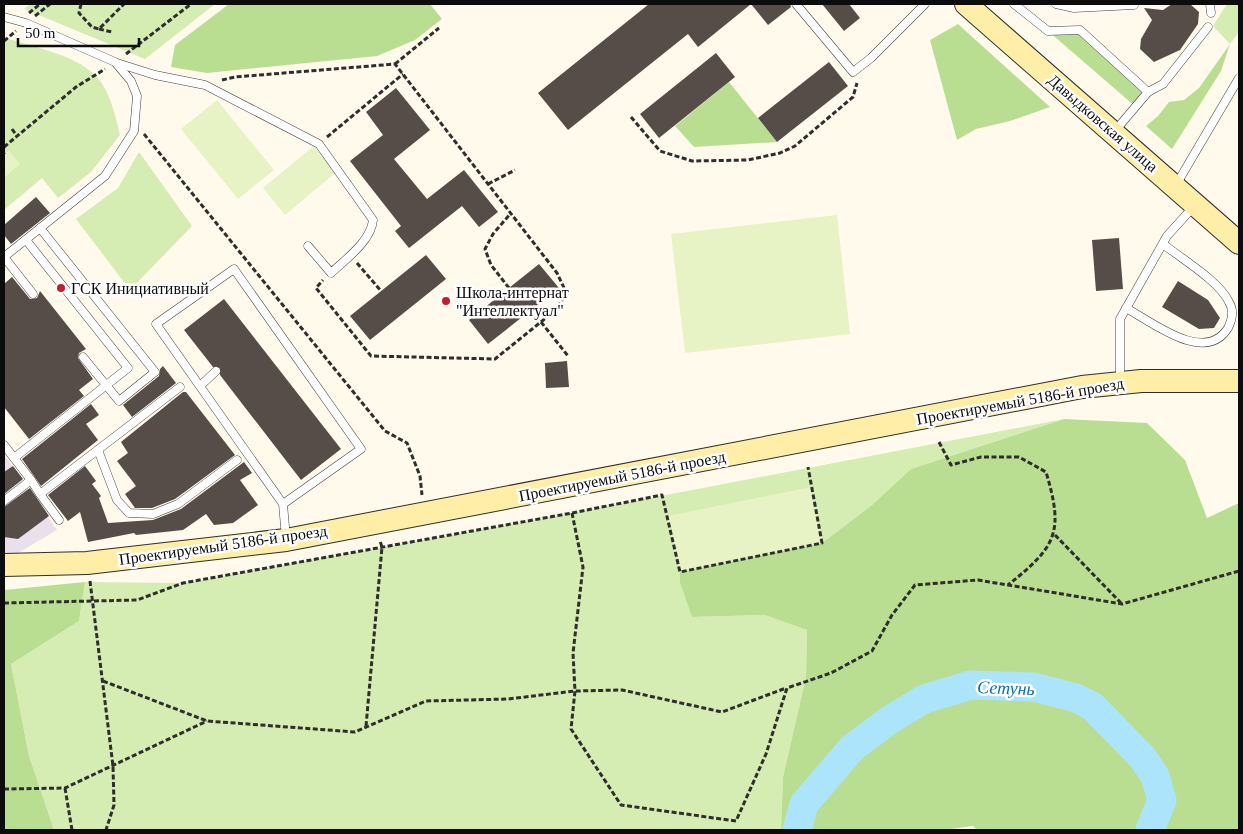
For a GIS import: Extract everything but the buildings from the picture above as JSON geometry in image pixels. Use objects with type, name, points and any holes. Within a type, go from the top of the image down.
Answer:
[{"type":"street","name":"Давыдковская улица","points":[[966,4],[1239,243]]},
{"type":"street","name":"Проектируемый 5186-й проезд","points":[[4,564],[87,563],[286,540],[1082,387],[1141,380],[1239,381]]},
{"type":"lane","points":[[796,4],[853,72],[871,58],[925,4]]},
{"type":"lane","points":[[1014,4],[1048,32],[1080,30],[1148,92]]},
{"type":"lane","points":[[1056,4],[1074,8],[1134,5]]},
{"type":"lane","points":[[1210,4],[1210,13]]},
{"type":"lane","points":[[4,17],[26,23],[115,62],[155,75],[205,85],[319,144],[373,220],[372,229],[350,255],[331,273],[308,246]]},
{"type":"lane","points":[[1113,133],[1148,92],[1162,84],[1208,27]]},
{"type":"lane","points":[[33,294],[4,258],[105,176],[134,131],[137,96],[131,81],[115,62]]},
{"type":"lane","points":[[1175,187],[1239,78]]},
{"type":"lane","points":[[1120,383],[1120,319],[1163,244],[1195,204]]},
{"type":"lane","points":[[40,228],[155,372],[119,400],[83,357]]},
{"type":"lane","points":[[14,458],[128,368],[26,240]]},
{"type":"lane","points":[[1126,308],[1181,339],[1198,343],[1212,341],[1222,335],[1229,326],[1233,315],[1230,303],[1221,290],[1163,244]]},
{"type":"lane","points":[[284,504],[361,448],[234,269],[156,324],[284,504],[286,540]]},
{"type":"lane","points":[[200,386],[216,371]]},
{"type":"lane","points":[[40,494],[180,387]]},
{"type":"lane","points":[[4,445],[59,520]]},
{"type":"lane","points":[[98,450],[117,500],[129,513],[153,514],[178,504],[237,460]]},
{"type":"lane","points":[[4,501],[31,480]]},
{"type":"path","points":[[26,23],[50,4]]},
{"type":"path","points":[[81,4],[79,13],[92,27],[112,32]]},
{"type":"path","points":[[99,29],[124,4]]},
{"type":"path","points":[[4,147],[76,87],[115,62],[191,4]]},
{"type":"path","points":[[205,85],[235,77],[394,64],[439,28]]},
{"type":"path","points":[[331,273],[316,288],[371,356],[494,360],[552,313],[567,294],[557,273],[404,74],[394,64]]},
{"type":"path","points":[[631,117],[660,151],[692,161],[748,160],[774,154],[795,146],[853,97],[858,84],[853,72]]},
{"type":"path","points":[[319,144],[404,74]]},
{"type":"path","points":[[12,129],[17,136]]},
{"type":"path","points":[[134,131],[143,134],[385,431],[407,443],[420,476],[424,514]]},
{"type":"path","points":[[488,184],[515,170]]},
{"type":"path","points":[[509,288],[491,266],[485,248],[493,234],[511,213]]},
{"type":"path","points":[[350,255],[381,291]]},
{"type":"path","points":[[541,322],[568,356]]},
{"type":"path","points":[[939,442],[951,465],[981,457],[1019,457],[1046,472],[1056,504],[1055,536],[1038,562],[1008,585]]},
{"type":"path","points":[[4,603],[137,600],[184,583],[662,495],[680,572],[822,543],[808,467]]},
{"type":"path","points":[[572,513],[583,567],[573,653],[576,691],[571,730],[621,805],[736,821],[766,754],[787,688]]},
{"type":"path","points":[[366,726],[382,547],[375,523]]},
{"type":"path","points":[[1055,536],[1122,604]]},
{"type":"path","points":[[87,563],[113,766],[114,805],[106,830]]},
{"type":"path","points":[[103,681],[207,721],[355,732],[426,701],[508,699],[576,691],[622,690],[722,712],[832,673],[872,651],[892,615],[915,585],[978,580],[1122,604],[1239,571]]},
{"type":"path","points":[[4,790],[65,788],[207,721]]},
{"type":"path","points":[[65,788],[72,830]]},
{"type":"shaded area","points":[[4,454],[57,530],[18,553],[4,553]]},
{"type":"green space","points":[[30,4],[215,4],[145,59],[24,9]]},
{"type":"green space","points":[[229,4],[430,4],[442,19],[415,40],[377,56],[207,73],[171,67],[175,45]]},
{"type":"green space","points":[[1227,4],[1239,4],[1239,32],[1230,44],[1213,26]]},
{"type":"green space","points":[[958,24],[1050,107],[1010,121],[976,129],[957,140],[930,40]]},
{"type":"green space","points":[[1080,30],[1148,92],[1136,107],[1048,31]]},
{"type":"green space","points":[[4,39],[45,50],[77,62],[87,68],[100,81],[108,95],[120,135],[91,172],[58,198],[42,178],[4,210]]},
{"type":"green space","points":[[1230,44],[1221,71],[1172,149],[1146,126],[1158,116],[1169,102],[1184,100],[1199,88]]},
{"type":"green space","points":[[729,82],[777,142],[694,147],[675,126]]},
{"type":"green space","points":[[217,100],[274,170],[238,199],[181,129]]},
{"type":"green space","points":[[314,146],[335,173],[285,215],[263,188]]},
{"type":"green space","points":[[9,150],[20,164],[4,178],[4,155]]},
{"type":"green space","points":[[139,152],[192,226],[130,290],[76,219],[118,188]]},
{"type":"green space","points":[[837,215],[850,334],[685,353],[671,234]]},
{"type":"green space","points":[[1064,419],[911,469],[872,505],[822,543],[693,617],[765,615],[807,630],[806,677],[783,777],[781,830],[54,830],[29,756],[11,664],[79,621],[85,582],[184,583],[572,513]]},
{"type":"green space","points":[[1064,419],[1147,423],[1185,460],[1207,518],[1239,503],[1239,830],[977,830],[973,826],[944,830],[781,830],[783,777],[806,677],[807,630],[765,615],[692,617],[680,582],[680,572],[822,543],[872,505],[911,469]]},
{"type":"green space","points":[[811,487],[822,543],[680,572],[668,516]]},
{"type":"green space","points":[[85,582],[79,621],[11,664],[29,756],[54,830],[4,830],[4,590]]},
{"type":"waterway","name":"Сетунь","points":[[797,830],[804,804],[852,748],[888,721],[924,699],[971,685],[1034,687],[1076,698],[1092,706],[1143,758],[1155,776],[1162,800],[1150,830]]},
{"type":"place","name":"ГСК Инициативный","points":[[61,288]]},
{"type":"place","name":"Школа-интернат \"Интеллектуал\"","points":[[446,301]]}]
